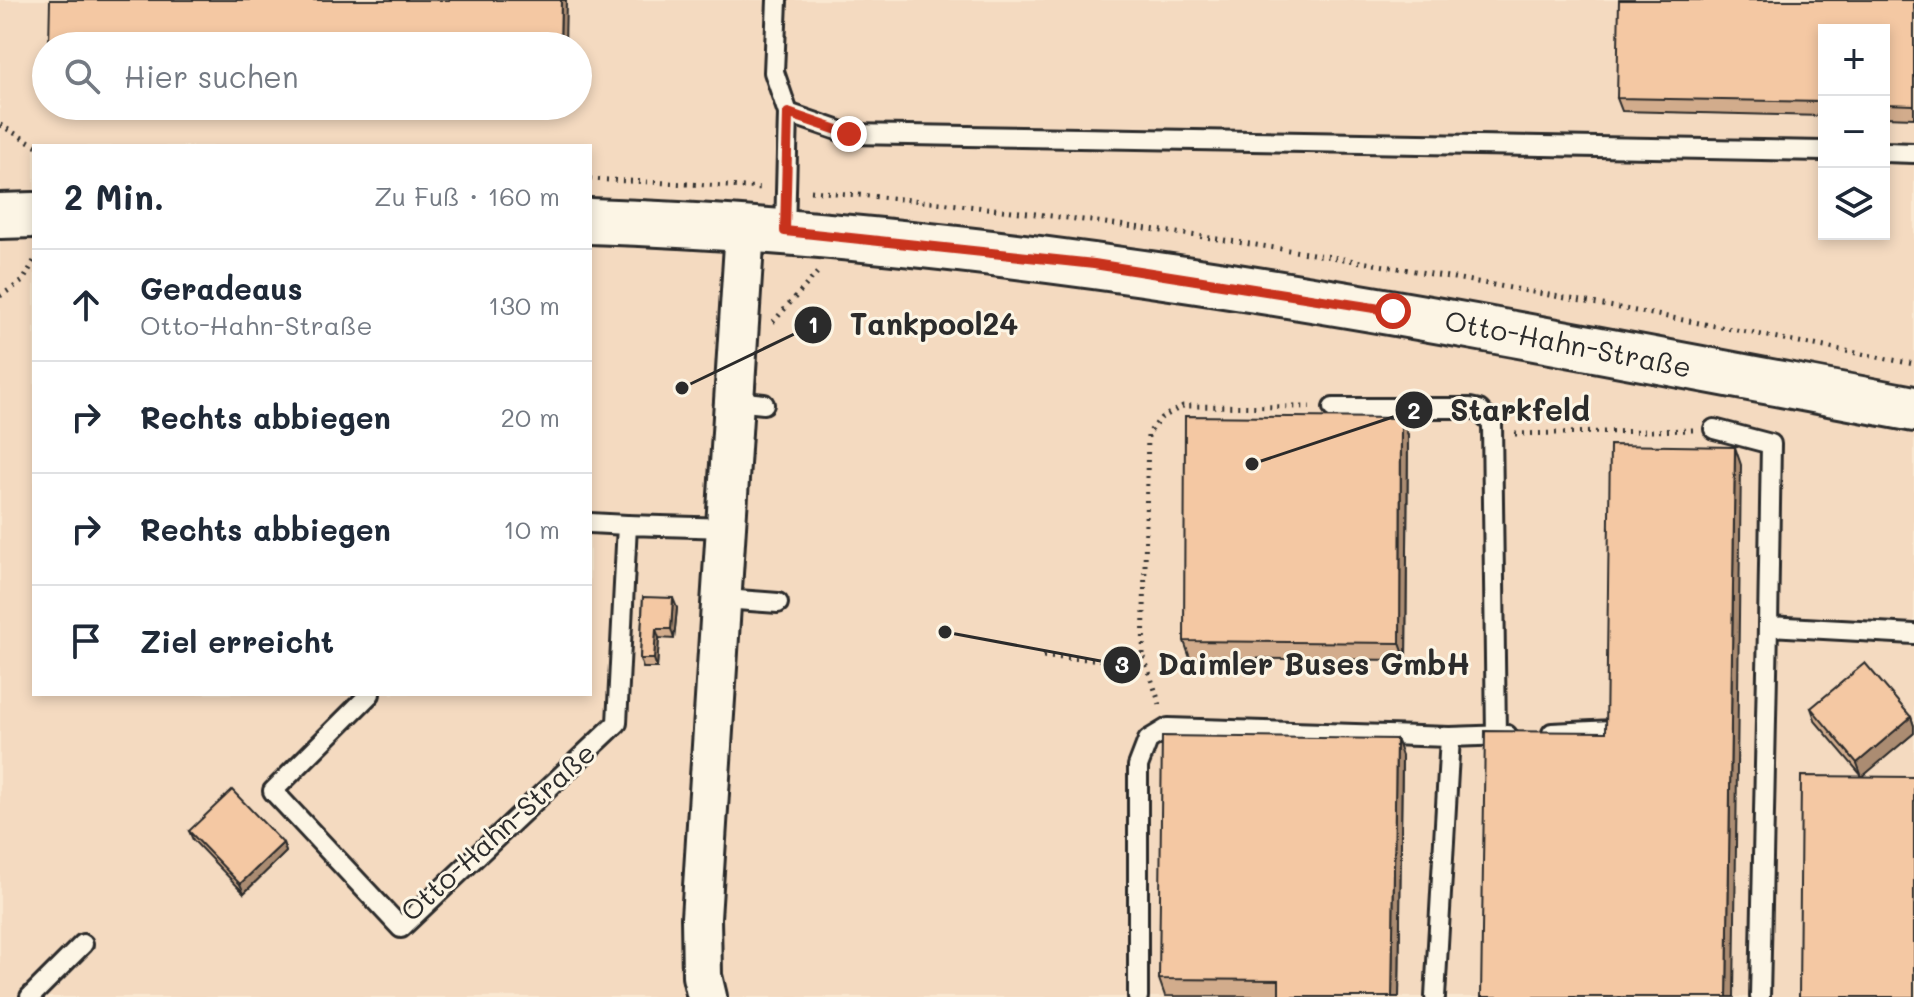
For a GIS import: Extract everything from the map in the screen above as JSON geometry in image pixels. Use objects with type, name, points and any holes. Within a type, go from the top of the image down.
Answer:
[{"type":"street","points":[[0,216],[32,215]]},
{"type":"street","name":"Otto-Hahn-Straße","points":[[592,221],[765,230],[1094,264],[1393,311],[1914,409]]},
{"type":"street","points":[[707,997],[702,976],[701,918],[729,528],[750,403],[765,230]]},
{"type":"lane","points":[[765,230],[788,113],[774,72],[777,0]]},
{"type":"lane","points":[[788,113],[849,134],[1818,151]]},
{"type":"lane","points":[[1890,152],[1914,153]]},
{"type":"lane","points":[[1333,408],[1470,408],[1486,415],[1495,434],[1496,736]]},
{"type":"lane","points":[[1714,429],[1771,444],[1760,997]]},
{"type":"lane","points":[[592,523],[729,528]]},
{"type":"lane","name":"Otto-Hahn-Straße","points":[[368,696],[273,791],[401,928],[617,723],[627,525]]},
{"type":"lane","points":[[724,599],[778,603]]},
{"type":"lane","points":[[1768,626],[1914,634]]},
{"type":"lane","points":[[1138,997],[1138,766],[1148,740],[1168,728],[1450,737],[1613,730]]},
{"type":"lane","points":[[1435,997],[1450,737]]},
{"type":"lane","points":[[30,997],[83,944]]},
{"type":"path","points":[[0,125],[33,144]]},
{"type":"path","points":[[0,296],[23,281],[32,265]]},
{"type":"path","points":[[1168,728],[1143,654],[1148,434],[1161,418],[1183,406],[1215,404],[1333,408]]},
{"type":"path","points":[[1495,434],[1714,429]]},
{"type":"path","points":[[1043,657],[1112,660],[1143,654]]},
{"type":"shaded area","points":[[0,0],[1914,0],[1914,997],[0,997]]},
{"type":"building","points":[[50,0],[561,0],[560,32],[49,32]]},
{"type":"building","points":[[1619,0],[1914,0],[1914,105],[1890,104],[1890,24],[1818,24],[1818,102],[1617,98]]},
{"type":"building","points":[[1185,416],[1401,418],[1400,643],[1184,641]]},
{"type":"building","points":[[1610,445],[1735,447],[1727,997],[1481,997],[1485,731],[1606,732]]},
{"type":"building","points":[[643,597],[673,598],[671,629],[656,629],[654,659],[640,659]]},
{"type":"building","points":[[1865,663],[1911,717],[1857,763],[1811,708]]},
{"type":"building","points":[[1162,736],[1396,739],[1392,997],[1279,997],[1279,980],[1159,979]]},
{"type":"building","points":[[1801,776],[1914,777],[1914,997],[1799,997]]},
{"type":"building","points":[[232,790],[283,843],[240,884],[189,831]]},
{"type":"place","name":"Tankpool24","points":[[682,388]]},
{"type":"place","name":"Starkfeld","points":[[1252,464]]},
{"type":"place","name":"Daimler Buses GmbH","points":[[945,632]]},
{"type":"route","points":[[849,134],[788,113],[785,231],[1094,264],[1393,311]]}]
